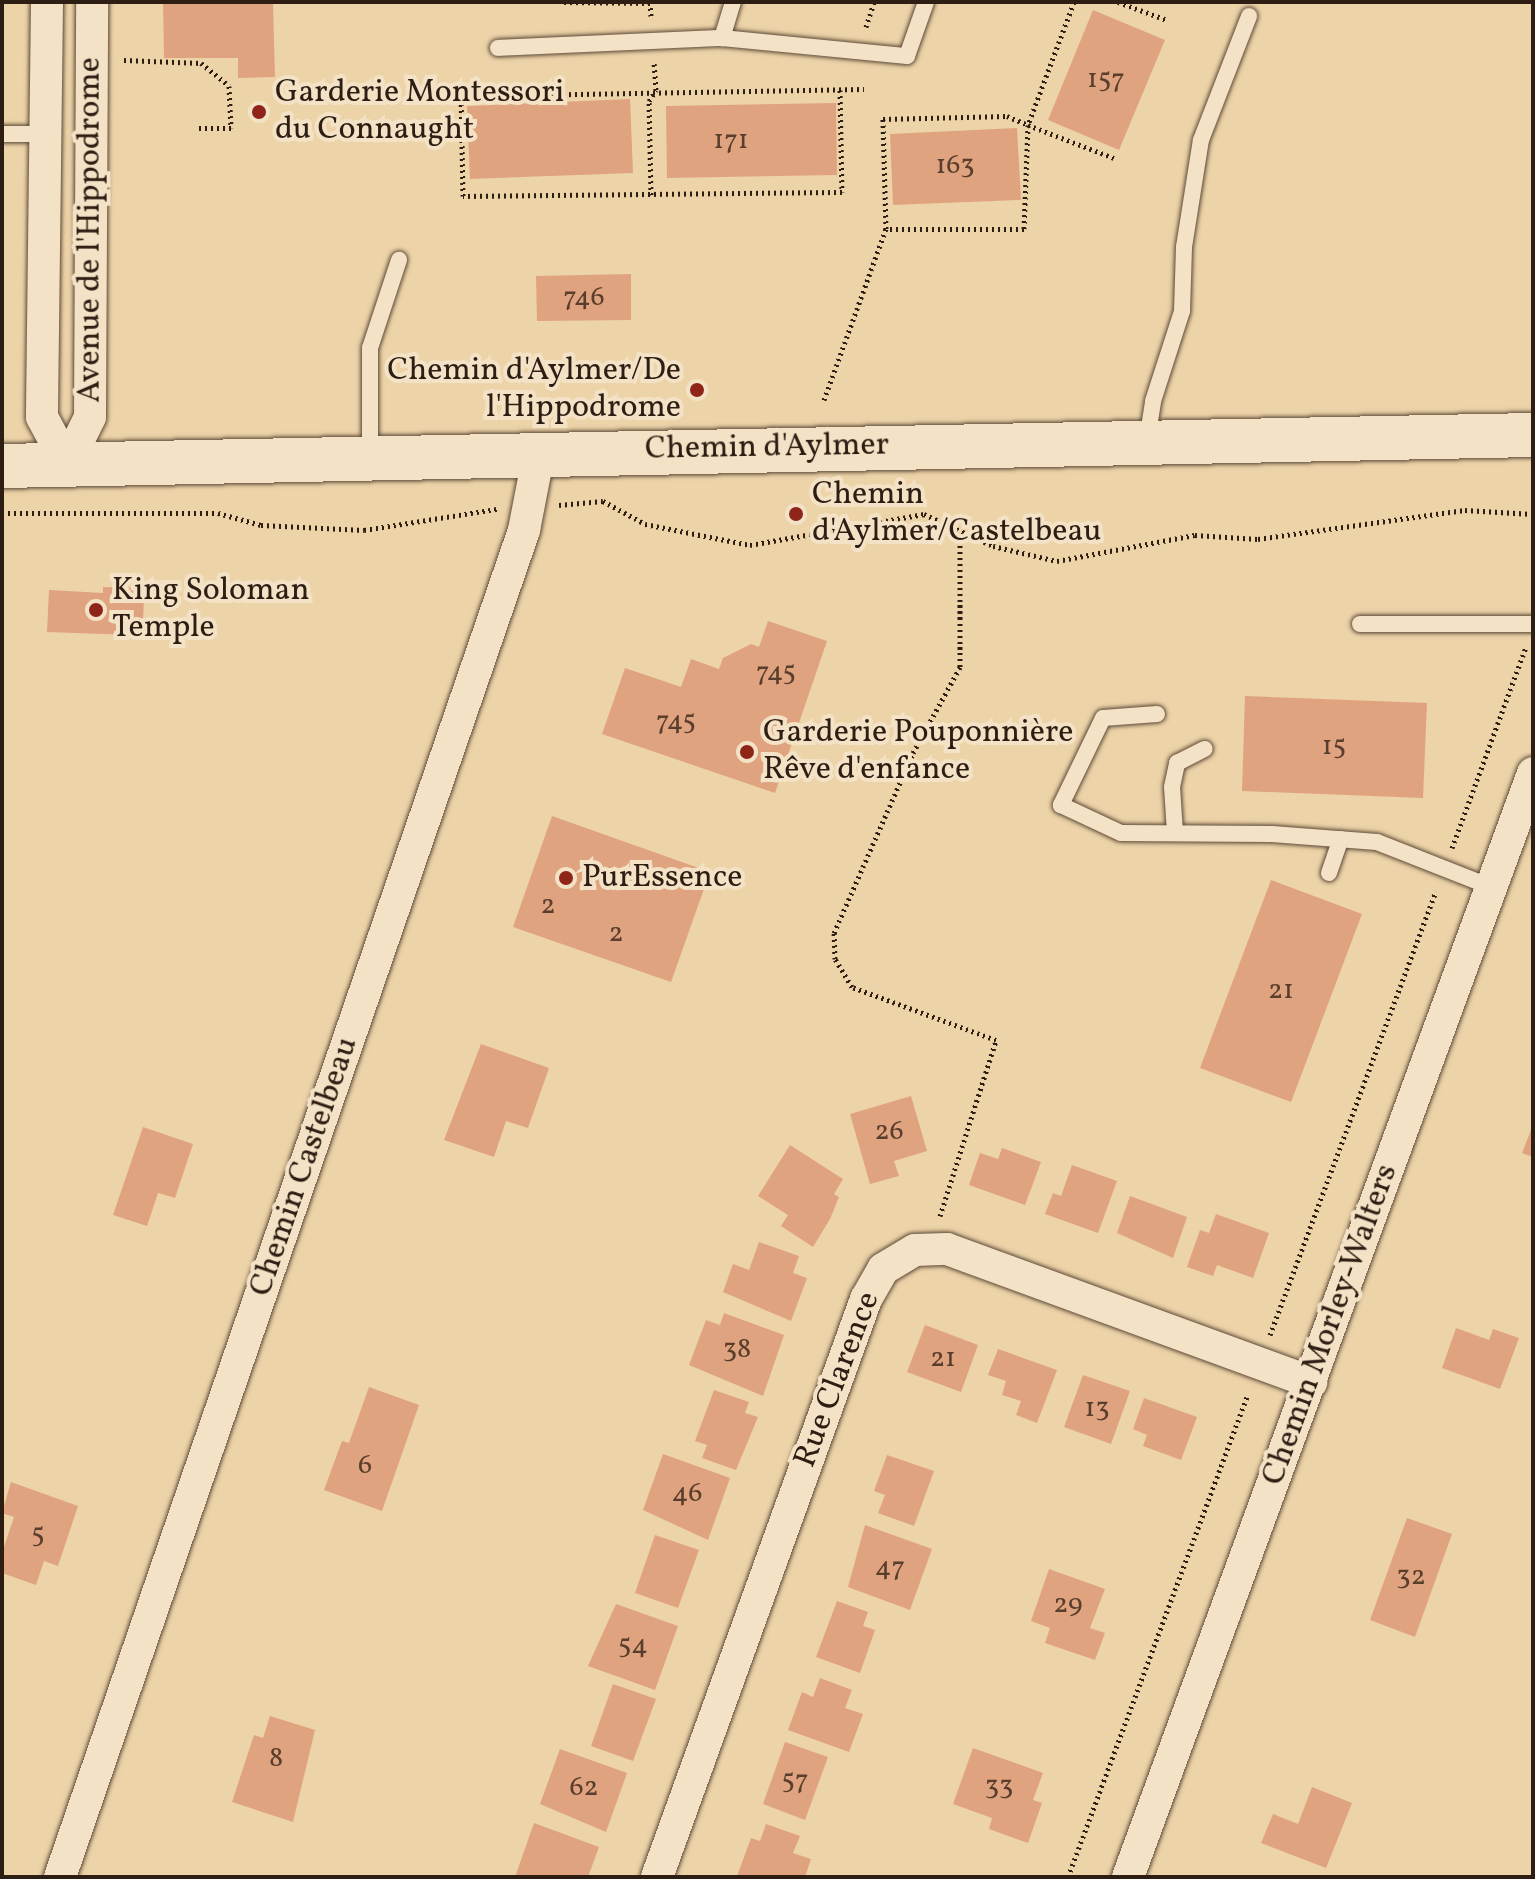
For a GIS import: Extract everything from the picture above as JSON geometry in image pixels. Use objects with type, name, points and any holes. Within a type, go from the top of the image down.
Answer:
[{"type":"main road","name":"Chemin d'Aylmer","points":[[2,466],[370,462],[539,453],[1533,435]]},
{"type":"street","name":"Avenue de l'Hippodrome","points":[[47,2],[42,417],[67,464]]},
{"type":"street","name":"Avenue de l'Hippodrome","points":[[67,464],[90,417],[92,2]]},
{"type":"street","name":"Chemin Castelbeau","points":[[60,1877],[529,507],[539,453]]},
{"type":"street","name":"Chemin Morley-Walters","points":[[1128,1877],[1533,773]]},
{"type":"street","points":[[930,1248],[967,1255],[1311,1382]]},
{"type":"street","name":"Rue Clarence","points":[[657,1877],[866,1299],[883,1269],[915,1250],[930,1248]]},
{"type":"lane","points":[[722,38],[733,2]]},
{"type":"lane","points":[[498,48],[722,38],[907,56],[926,2]]},
{"type":"lane","points":[[1147,440],[1153,401],[1182,311],[1184,247],[1201,140],[1249,16]]},
{"type":"lane","points":[[2,134],[45,134]]},
{"type":"lane","points":[[370,462],[370,348],[399,260]]},
{"type":"lane","points":[[1360,624],[1533,624]]},
{"type":"lane","points":[[1157,714],[1103,718],[1061,805],[1121,833],[1377,842],[1491,887]]},
{"type":"lane","points":[[1175,833],[1172,787],[1177,763],[1205,749]]},
{"type":"lane","points":[[1329,873],[1341,839]]},
{"type":"path","points":[[564,2],[650,2],[653,41],[653,94],[649,101],[651,195]]},
{"type":"path","points":[[886,229],[1024,229],[1028,125],[1074,2]]},
{"type":"path","points":[[1118,2],[1167,20]]},
{"type":"path","points":[[115,59],[201,63],[229,86],[231,128],[199,128]]},
{"type":"path","points":[[840,90],[842,192],[463,196],[461,96],[864,89]]},
{"type":"path","points":[[824,400],[886,229],[883,119],[1007,116],[1114,158]]},
{"type":"path","points":[[2,513],[218,513],[261,525],[364,530],[529,507],[603,501],[645,524],[750,545],[901,514],[924,514],[993,546],[1057,561],[1195,535],[1258,539],[1465,510],[1533,514]]},
{"type":"path","points":[[930,1248],[996,1040],[852,987],[835,959],[834,933],[913,753],[960,667],[960,531]]},
{"type":"path","points":[[1068,1877],[1533,624]]},
{"type":"building","points":[[163,2],[273,2],[275,77],[238,78],[238,58],[164,58]]},
{"type":"building","points":[[1093,10],[1165,40],[1119,150],[1048,120]]},
{"type":"building","points":[[630,99],[633,173],[470,179],[467,106]]},
{"type":"building","points":[[836,103],[837,175],[667,178],[666,106]]},
{"type":"building","points":[[1017,128],[1021,200],[893,205],[890,134]]},
{"type":"building","points":[[631,274],[631,320],[537,321],[536,276]]},
{"type":"building","name":"King Soloman Temple","points":[[103,587],[134,588],[133,598],[144,599],[143,621],[132,620],[132,635],[47,632],[49,590],[103,593]]},
{"type":"building","points":[[768,621],[827,641],[775,793],[602,734],[625,668],[681,687],[691,659],[719,669],[723,658],[751,644],[759,647]]},
{"type":"building","points":[[1245,696],[1427,703],[1423,798],[1242,791]]},
{"type":"building","points":[[552,816],[710,872],[671,982],[513,927]]},
{"type":"building","points":[[1271,880],[1362,914],[1291,1102],[1200,1068]]},
{"type":"building","points":[[481,1044],[549,1068],[528,1128],[506,1121],[494,1157],[444,1140]]},
{"type":"building","points":[[911,1096],[927,1151],[894,1161],[899,1176],[870,1184],[850,1114]]},
{"type":"building","points":[[1533,1125],[1533,1157],[1522,1153]]},
{"type":"building","points":[[143,1127],[193,1144],[175,1198],[158,1193],[147,1226],[113,1215]]},
{"type":"building","points":[[790,1145],[843,1179],[834,1194],[839,1197],[830,1219],[813,1247],[781,1226],[788,1215],[758,1196]]},
{"type":"building","points":[[1002,1148],[1041,1162],[1025,1205],[969,1185],[980,1153],[998,1159]]},
{"type":"building","points":[[1072,1165],[1117,1181],[1098,1233],[1045,1214],[1053,1193],[1061,1196]]},
{"type":"building","points":[[1130,1196],[1187,1217],[1173,1258],[1117,1233]]},
{"type":"building","points":[[1216,1214],[1269,1233],[1253,1278],[1217,1265],[1213,1276],[1187,1267],[1200,1230],[1209,1233]]},
{"type":"building","points":[[759,1242],[799,1256],[793,1273],[807,1278],[791,1321],[723,1292],[733,1264],[749,1270]]},
{"type":"building","points":[[724,1313],[784,1335],[763,1396],[689,1365],[706,1320],[720,1325]]},
{"type":"building","points":[[925,1325],[978,1345],[961,1392],[907,1372]]},
{"type":"building","points":[[1456,1328],[1489,1340],[1493,1329],[1519,1338],[1500,1389],[1442,1368]]},
{"type":"building","points":[[998,1349],[1057,1370],[1037,1423],[1016,1415],[1021,1401],[1002,1395],[1006,1381],[988,1375]]},
{"type":"building","points":[[1083,1375],[1130,1391],[1111,1444],[1064,1427]]},
{"type":"building","points":[[369,1387],[419,1405],[382,1511],[324,1490],[342,1441],[349,1443]]},
{"type":"building","points":[[714,1390],[749,1402],[745,1413],[758,1417],[736,1470],[702,1458],[707,1445],[695,1441]]},
{"type":"building","points":[[1144,1398],[1197,1417],[1181,1460],[1143,1446],[1147,1435],[1133,1429]]},
{"type":"building","points":[[663,1454],[730,1478],[708,1540],[643,1510]]},
{"type":"building","points":[[887,1455],[934,1471],[914,1526],[878,1513],[885,1495],[874,1491]]},
{"type":"building","points":[[11,1482],[78,1506],[58,1566],[44,1561],[36,1585],[2,1573],[2,1553],[14,1517],[2,1513]]},
{"type":"building","points":[[1407,1518],[1452,1534],[1415,1637],[1370,1620]]},
{"type":"building","points":[[865,1525],[932,1549],[910,1610],[848,1587]]},
{"type":"building","points":[[655,1535],[699,1550],[678,1608],[635,1593]]},
{"type":"building","points":[[1049,1569],[1105,1589],[1090,1628],[1105,1633],[1095,1660],[1045,1643],[1050,1628],[1031,1621]]},
{"type":"building","points":[[837,1601],[868,1612],[863,1626],[875,1630],[860,1673],[816,1657]]},
{"type":"building","points":[[616,1604],[678,1626],[655,1690],[588,1666]]},
{"type":"building","points":[[820,1678],[852,1690],[845,1708],[863,1714],[849,1752],[788,1730],[802,1692],[813,1697]]},
{"type":"building","points":[[613,1684],[656,1699],[633,1761],[591,1746]]},
{"type":"building","points":[[270,1716],[315,1730],[293,1822],[232,1802],[254,1735],[263,1738]]},
{"type":"building","points":[[785,1742],[828,1757],[805,1820],[763,1804]]},
{"type":"building","points":[[973,1748],[1043,1773],[1033,1800],[1042,1803],[1028,1843],[989,1829],[992,1818],[953,1804]]},
{"type":"building","points":[[560,1749],[627,1773],[606,1832],[540,1804]]},
{"type":"building","points":[[1312,1787],[1352,1803],[1326,1868],[1261,1843],[1273,1814],[1298,1824]]},
{"type":"building","points":[[534,1823],[599,1847],[588,1877],[515,1877]]},
{"type":"building","points":[[766,1824],[800,1836],[793,1853],[811,1859],[805,1877],[737,1876],[751,1838],[760,1841]]},
{"type":"place","name":"Garderie Montessori du Connaught","points":[[259,112]]},
{"type":"place","name":"Chemin d'Aylmer/De l'Hippodrome","points":[[697,390]]},
{"type":"place","name":"Chemin d'Aylmer/Castelbeau","points":[[796,514]]},
{"type":"place","name":"King Soloman Temple","points":[[96,610]]},
{"type":"place","name":"Garderie Pouponnière Rêve d'enfance","points":[[747,752]]},
{"type":"place","name":"PurEssence","points":[[566,878]]}]
